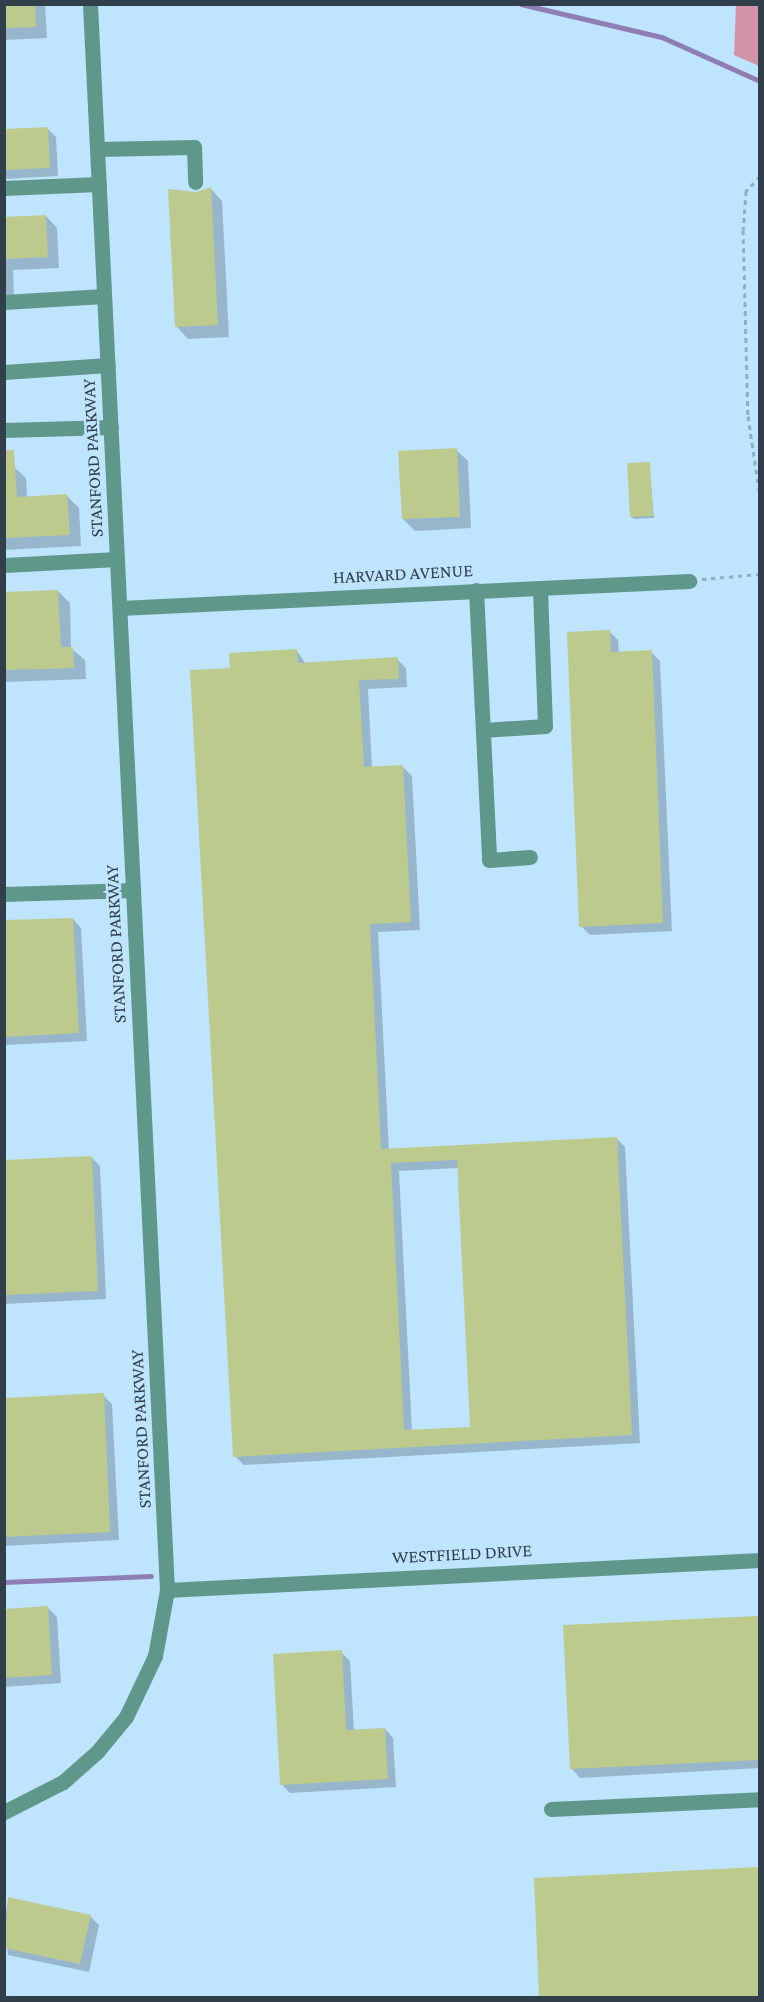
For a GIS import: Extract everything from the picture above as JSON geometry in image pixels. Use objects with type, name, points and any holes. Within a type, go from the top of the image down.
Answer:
[{"type":"street","name":"STANFORD PARKWAY","points":[[4,1812],[63,1782],[97,1752],[126,1717],[155,1656],[167,1590],[90,4]]},
{"type":"street","points":[[97,149],[194,147],[195,182]]},
{"type":"street","points":[[4,188],[99,184]]},
{"type":"street","points":[[4,302],[104,296]]},
{"type":"street","points":[[4,372],[108,365]]},
{"type":"street","points":[[4,430],[111,427]]},
{"type":"street","points":[[4,565],[117,559]]},
{"type":"street","name":"HARVARD AVENUE","points":[[120,608],[688,580]]},
{"type":"street","points":[[483,729],[545,726],[540,588]]},
{"type":"street","points":[[476,590],[489,860],[530,857]]},
{"type":"street","points":[[4,894],[133,890]]},
{"type":"street","name":"WESTFIELD DRIVE","points":[[167,1590],[759,1560]]},
{"type":"street","points":[[551,1809],[759,1798]]},
{"type":"path","points":[[759,176],[746,191],[743,230],[748,416],[759,496]]},
{"type":"path","points":[[688,580],[759,574]]},
{"type":"shaded area","points":[[736,5],[759,5],[759,66],[734,55]]},
{"type":"building","points":[[4,4],[35,4],[36,27],[4,28]]},
{"type":"building","points":[[48,127],[50,168],[4,170],[4,129]]},
{"type":"building","points":[[211,187],[218,325],[175,327],[168,189],[196,192]]},
{"type":"building","points":[[46,215],[48,257],[4,259],[4,217]]},
{"type":"building","points":[[457,448],[460,517],[402,519],[398,451]]},
{"type":"building","points":[[4,450],[14,450],[17,497],[67,494],[70,535],[4,538]]},
{"type":"building","points":[[650,462],[653,516],[630,517],[627,463]]},
{"type":"building","points":[[58,590],[61,647],[73,647],[74,668],[4,670],[4,592]]},
{"type":"building","points":[[610,630],[611,652],[652,650],[663,923],[579,927],[567,632]]},
{"type":"building","points":[[297,649],[298,663],[398,657],[399,679],[359,680],[364,767],[403,765],[411,922],[370,924],[381,1149],[617,1137],[632,1435],[233,1457],[190,670],[230,668],[229,653]],"holes":[[[457,1160],[470,1427],[404,1430],[391,1163]]]},
{"type":"building","points":[[73,918],[79,1033],[4,1037],[4,920]]},
{"type":"building","points":[[92,1156],[98,1291],[4,1295],[4,1160]]},
{"type":"building","points":[[104,1393],[110,1532],[4,1537],[4,1398]]},
{"type":"building","points":[[48,1606],[52,1675],[4,1678],[4,1609]]},
{"type":"building","points":[[759,1616],[759,1760],[570,1769],[563,1625]]},
{"type":"building","points":[[342,1650],[346,1730],[385,1728],[388,1779],[280,1785],[273,1654]]},
{"type":"building","points":[[759,1867],[759,1998],[539,1998],[534,1878]]},
{"type":"building","points":[[8,1897],[91,1915],[80,1964],[4,1948]]},
{"type":"waterway","points":[[521,4],[662,37],[760,81]]},
{"type":"waterway","points":[[4,1582],[151,1576]]}]
